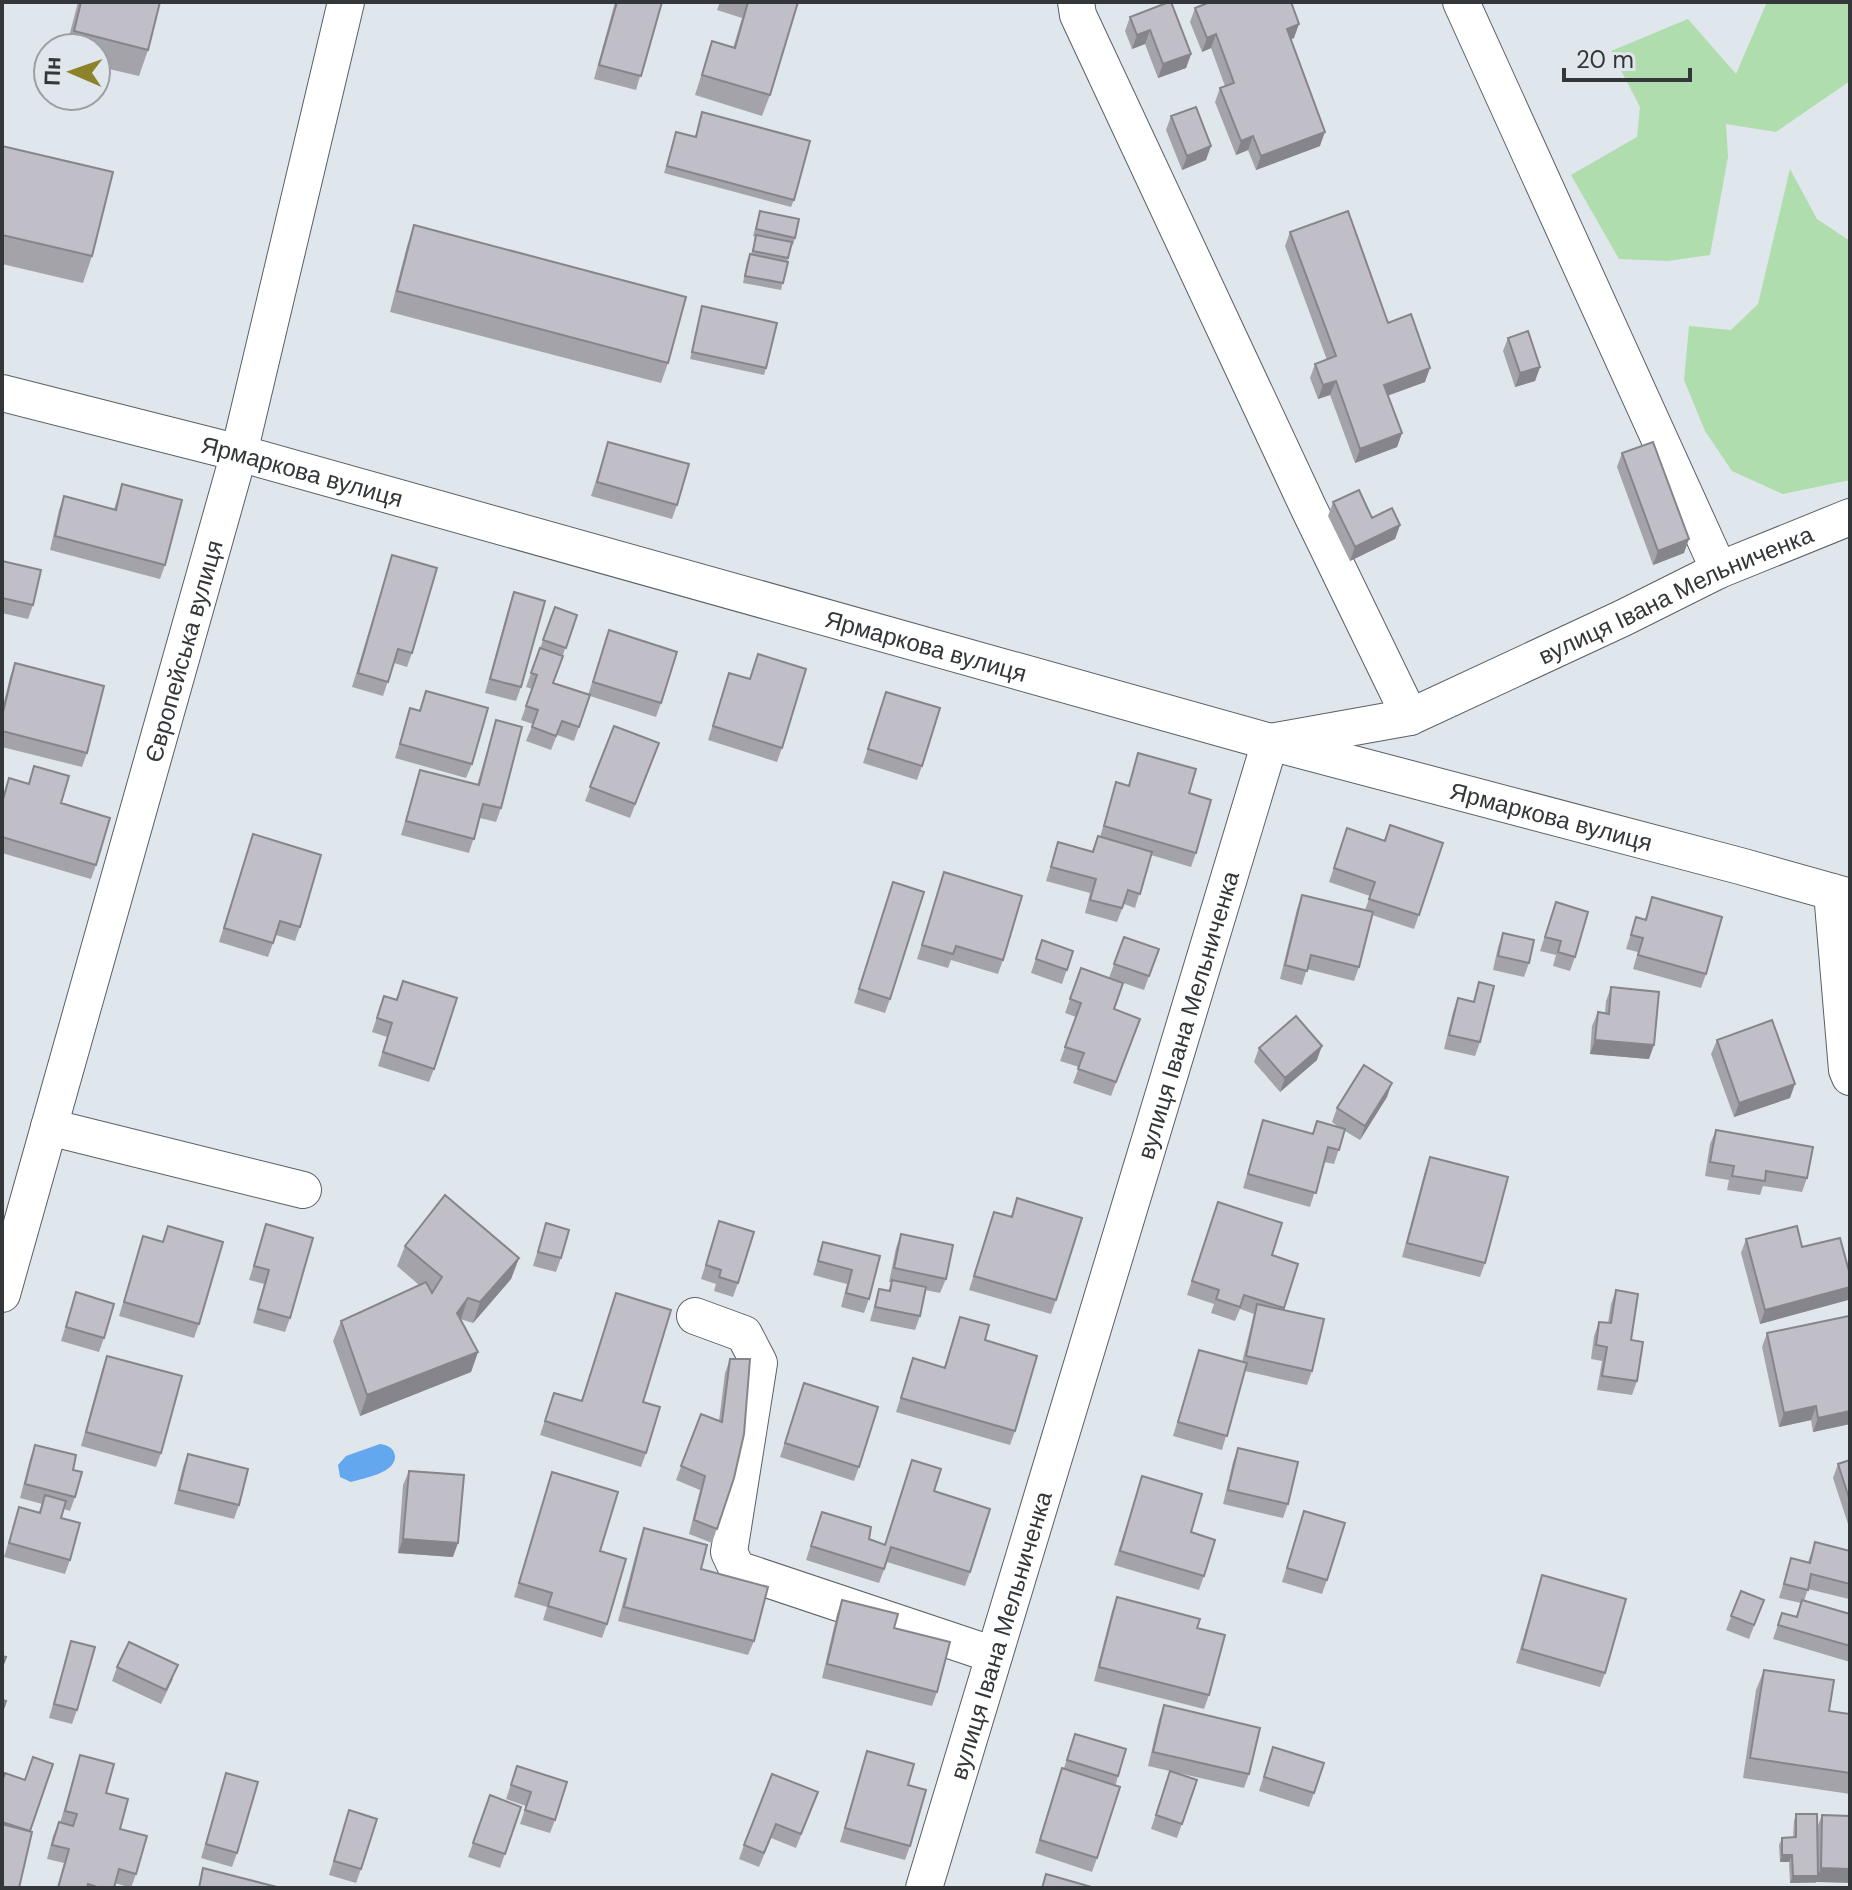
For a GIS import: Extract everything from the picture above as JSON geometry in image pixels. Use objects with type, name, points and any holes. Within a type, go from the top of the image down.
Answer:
[{"type":"street","name":"Європейська вулиця","points":[[2,1294],[239,453],[346,2]]},
{"type":"street","points":[[1076,2],[1078,15],[1410,717]]},
{"type":"street","points":[[1461,2],[1719,570]]},
{"type":"street","name":"Ярмаркова вулиця","points":[[2,393],[239,453],[1270,742],[1841,895]]},
{"type":"street","name":"вулиця Івана Мельниченка","points":[[924,1888],[1270,742],[1410,717],[1719,570],[1850,517]]},
{"type":"street","points":[[1841,895],[1847,1070],[1850,1077]]},
{"type":"street","points":[[49,1127],[303,1190]]},
{"type":"street","points":[[695,1316],[744,1334],[759,1363],[729,1552],[737,1569],[994,1655]]},
{"type":"green space","points":[[1767,2],[1850,2],[1850,81],[1776,132],[1726,124],[1728,157],[1710,255],[1668,261],[1619,259],[1571,175],[1637,137],[1640,107],[1611,51],[1688,19],[1736,74]]},
{"type":"green space","points":[[1790,169],[1817,219],[1850,241],[1850,480],[1783,494],[1732,471],[1705,431],[1684,380],[1689,326],[1731,330],[1758,304]]},
{"type":"water","points":[[380,1444],[393,1451],[394,1462],[390,1467],[351,1482],[340,1477],[338,1465],[346,1456]]},
{"type":"building","points":[[81,2],[160,2],[148,50],[112,41],[112,32],[74,31]]},
{"type":"building","points":[[617,2],[662,2],[641,76],[599,65]]},
{"type":"building","points":[[748,2],[798,2],[770,95],[702,75],[712,41],[735,48]]},
{"type":"building","points":[[1169,2],[1191,54],[1163,64],[1150,30],[1137,35],[1130,17]]},
{"type":"building","points":[[1210,2],[1291,2],[1299,24],[1287,29],[1325,132],[1261,156],[1253,136],[1241,141],[1220,88],[1234,83],[1216,34],[1207,38],[1195,8]]},
{"type":"building","points":[[1196,107],[1211,146],[1187,156],[1171,116]]},
{"type":"building","points":[[702,112],[810,141],[794,200],[667,166],[676,132],[696,137]]},
{"type":"building","points":[[2,146],[113,172],[92,256],[2,235]]},
{"type":"building","points":[[760,211],[799,219],[795,238],[756,229]]},
{"type":"building","points":[[1348,211],[1388,323],[1411,314],[1430,368],[1384,385],[1402,433],[1360,449],[1336,381],[1323,385],[1315,364],[1336,356],[1290,232]]},
{"type":"building","points":[[414,225],[686,297],[668,363],[397,291]]},
{"type":"building","points":[[756,235],[792,242],[788,258],[753,251]]},
{"type":"building","points":[[750,254],[788,262],[783,283],[745,276]]},
{"type":"building","points":[[702,306],[777,323],[766,368],[692,352]]},
{"type":"building","points":[[1528,331],[1540,367],[1520,373],[1508,338]]},
{"type":"building","points":[[608,442],[689,464],[677,505],[597,482]]},
{"type":"building","points":[[1653,442],[1689,539],[1658,551],[1622,453]]},
{"type":"building","points":[[122,484],[182,500],[165,565],[55,536],[64,496],[116,510]]},
{"type":"building","points":[[1359,490],[1372,518],[1392,508],[1400,525],[1355,547],[1333,502]]},
{"type":"building","points":[[392,555],[437,568],[412,653],[398,649],[388,682],[358,673]]},
{"type":"building","points":[[2,561],[41,570],[33,605],[2,598]]},
{"type":"building","points":[[514,592],[545,601],[521,687],[490,679]]},
{"type":"building","points":[[555,607],[577,615],[566,648],[543,640]]},
{"type":"building","points":[[609,630],[677,652],[661,703],[593,682]]},
{"type":"building","points":[[540,648],[563,656],[553,683],[590,695],[579,727],[562,721],[556,736],[532,727],[538,710],[526,706],[537,675],[531,673]]},
{"type":"building","points":[[758,654],[806,669],[782,748],[713,726],[729,673],[750,679]]},
{"type":"building","points":[[15,663],[104,686],[87,753],[2,731],[2,716]]},
{"type":"building","points":[[426,691],[488,708],[472,764],[400,744],[410,708],[420,711]]},
{"type":"building","points":[[886,692],[940,708],[922,766],[868,749]]},
{"type":"building","points":[[496,720],[522,727],[501,808],[483,804],[474,839],[406,821],[420,770],[479,785]]},
{"type":"building","points":[[614,726],[659,743],[635,804],[590,787]]},
{"type":"building","points":[[1138,753],[1196,769],[1189,793],[1211,800],[1196,853],[1104,826],[1116,782],[1129,786]]},
{"type":"building","points":[[34,766],[69,776],[61,803],[110,818],[96,865],[2,837],[2,803],[9,778],[29,784]]},
{"type":"building","points":[[1390,825],[1443,843],[1419,915],[1369,899],[1375,882],[1334,868],[1347,828],[1385,841]]},
{"type":"building","points":[[253,834],[321,855],[300,927],[280,921],[273,943],[224,928]]},
{"type":"building","points":[[1098,836],[1152,852],[1140,894],[1128,890],[1122,908],[1090,900],[1096,879],[1051,867],[1058,842],[1093,852]]},
{"type":"building","points":[[944,872],[1022,896],[1003,960],[956,946],[953,954],[922,945]]},
{"type":"building","points":[[893,882],[924,892],[890,999],[859,989]]},
{"type":"building","points":[[1302,895],[1373,912],[1359,967],[1311,955],[1307,971],[1285,965]]},
{"type":"building","points":[[1652,897],[1722,917],[1706,974],[1638,955],[1643,938],[1631,935],[1636,917],[1646,920]]},
{"type":"building","points":[[1556,902],[1588,912],[1575,957],[1558,952],[1561,941],[1545,937]]},
{"type":"building","points":[[1503,933],[1534,940],[1529,963],[1498,956]]},
{"type":"building","points":[[1124,937],[1159,949],[1149,976],[1114,964]]},
{"type":"building","points":[[1042,940],[1073,951],[1067,970],[1036,959]]},
{"type":"building","points":[[1081,968],[1123,983],[1114,1009],[1140,1019],[1116,1082],[1078,1069],[1084,1053],[1065,1047],[1081,1003],[1070,999]]},
{"type":"building","points":[[403,981],[457,998],[434,1069],[383,1052],[392,1023],[377,1018],[384,996],[397,1000]]},
{"type":"building","points":[[1479,982],[1494,986],[1480,1042],[1449,1035],[1458,998],[1474,1002]]},
{"type":"building","points":[[1611,987],[1659,992],[1654,1045],[1595,1040],[1598,1012],[1609,1014]]},
{"type":"building","points":[[1296,1016],[1322,1046],[1285,1078],[1259,1048]]},
{"type":"building","points":[[1772,1020],[1795,1084],[1739,1103],[1717,1040]]},
{"type":"building","points":[[1364,1065],[1392,1083],[1365,1126],[1337,1108]]},
{"type":"building","points":[[1263,1120],[1313,1134],[1317,1121],[1345,1129],[1339,1150],[1328,1147],[1316,1193],[1248,1174]]},
{"type":"building","points":[[1716,1130],[1813,1147],[1807,1178],[1766,1171],[1765,1181],[1732,1176],[1734,1166],[1710,1162]]},
{"type":"building","points":[[1430,1157],[1508,1177],[1485,1263],[1407,1243]]},
{"type":"building","points":[[445,1195],[519,1258],[480,1302],[468,1298],[457,1313],[478,1352],[367,1395],[341,1321],[426,1282],[432,1293],[442,1277],[405,1246]]},
{"type":"building","points":[[1017,1198],[1082,1218],[1056,1300],[974,1276],[994,1212],[1012,1217]]},
{"type":"building","points":[[1218,1202],[1282,1223],[1272,1255],[1298,1264],[1284,1308],[1244,1295],[1240,1307],[1216,1299],[1219,1290],[1192,1281]]},
{"type":"building","points":[[719,1221],[754,1232],[738,1283],[719,1277],[721,1270],[706,1265]]},
{"type":"building","points":[[546,1223],[569,1230],[561,1258],[538,1252]]},
{"type":"building","points":[[266,1224],[313,1238],[290,1318],[258,1309],[269,1270],[254,1266]]},
{"type":"building","points":[[168,1226],[223,1242],[199,1324],[124,1302],[143,1236],[163,1242]]},
{"type":"building","points":[[1797,1226],[1802,1247],[1840,1238],[1850,1287],[1765,1310],[1746,1239]]},
{"type":"building","points":[[901,1234],[953,1245],[946,1279],[894,1268]]},
{"type":"building","points":[[823,1242],[880,1256],[869,1299],[846,1293],[852,1270],[818,1261]]},
{"type":"building","points":[[892,1280],[926,1287],[920,1316],[875,1307],[879,1289],[890,1291]]},
{"type":"building","points":[[1616,1290],[1638,1294],[1631,1340],[1643,1342],[1637,1381],[1602,1376],[1607,1347],[1596,1345],[1599,1322],[1611,1323]]},
{"type":"building","points":[[76,1292],[114,1304],[104,1338],[66,1327]]},
{"type":"building","points":[[616,1293],[671,1310],[643,1402],[660,1407],[646,1453],[545,1421],[554,1393],[582,1401]]},
{"type":"building","points":[[1257,1304],[1324,1319],[1312,1371],[1246,1356]]},
{"type":"building","points":[[1849,1316],[1850,1411],[1818,1418],[1816,1406],[1784,1413],[1767,1333]]},
{"type":"building","points":[[960,1317],[989,1325],[985,1340],[1037,1356],[1015,1431],[901,1398],[913,1358],[945,1368]]},
{"type":"building","points":[[1199,1350],[1247,1363],[1227,1436],[1178,1422]]},
{"type":"building","points":[[107,1356],[182,1376],[161,1453],[86,1432]]},
{"type":"building","points":[[730,1359],[750,1359],[744,1434],[734,1478],[717,1529],[694,1520],[705,1476],[681,1466],[701,1414],[722,1422]]},
{"type":"building","points":[[804,1383],[878,1407],[859,1467],[785,1443]]},
{"type":"building","points":[[35,1445],[76,1455],[73,1470],[82,1472],[75,1497],[25,1484]]},
{"type":"building","points":[[1238,1448],[1298,1462],[1288,1504],[1228,1490]]},
{"type":"building","points":[[188,1454],[248,1469],[239,1505],[179,1490]]},
{"type":"building","points":[[912,1460],[941,1469],[934,1491],[990,1509],[970,1572],[891,1547],[884,1569],[811,1546],[822,1512],[871,1527],[869,1539],[885,1545]]},
{"type":"building","points":[[1850,1460],[1850,1501],[1838,1464]]},
{"type":"building","points":[[409,1471],[464,1475],[458,1543],[403,1539]]},
{"type":"building","points":[[552,1472],[618,1492],[600,1551],[626,1559],[607,1624],[548,1606],[552,1593],[519,1583]]},
{"type":"building","points":[[1142,1476],[1202,1494],[1191,1532],[1215,1540],[1204,1576],[1120,1551]]},
{"type":"building","points":[[45,1495],[66,1501],[61,1518],[80,1523],[70,1560],[9,1543],[19,1507],[40,1513]]},
{"type":"building","points":[[1304,1511],[1345,1523],[1327,1580],[1287,1568]]},
{"type":"building","points":[[644,1528],[707,1545],[701,1569],[768,1587],[754,1641],[624,1607]]},
{"type":"building","points":[[1815,1542],[1850,1551],[1850,1584],[1811,1574],[1808,1590],[1784,1584],[1791,1558],[1810,1563]]},
{"type":"building","points":[[1542,1575],[1626,1599],[1605,1673],[1522,1649]]},
{"type":"building","points":[[1741,1591],[1764,1600],[1754,1625],[1731,1616]]},
{"type":"building","points":[[1117,1597],[1200,1619],[1197,1628],[1225,1635],[1209,1695],[1099,1667]]},
{"type":"building","points":[[842,1600],[898,1614],[894,1628],[950,1642],[937,1692],[827,1664]]},
{"type":"building","points":[[1802,1600],[1850,1614],[1850,1646],[1778,1625],[1782,1613],[1797,1617]]},
{"type":"building","points":[[71,1641],[95,1647],[77,1710],[54,1704]]},
{"type":"building","points":[[129,1642],[178,1665],[166,1690],[117,1667]]},
{"type":"building","points":[[1764,1670],[1834,1680],[1829,1711],[1850,1714],[1850,1773],[1750,1758]]},
{"type":"building","points":[[1164,1705],[1260,1728],[1249,1774],[1153,1752]]},
{"type":"building","points":[[1075,1734],[1126,1749],[1118,1776],[1067,1760]]},
{"type":"building","points":[[1273,1747],[1324,1763],[1314,1793],[1264,1777]]},
{"type":"building","points":[[867,1751],[914,1764],[908,1785],[926,1790],[910,1846],[845,1828]]},
{"type":"building","points":[[80,1755],[114,1764],[106,1793],[128,1799],[120,1829],[147,1836],[136,1874],[119,1869],[114,1888],[88,1884],[87,1888],[58,1888],[69,1849],[52,1845],[59,1822],[73,1826],[77,1814],[65,1811]]},
{"type":"building","points":[[33,1757],[53,1764],[30,1831],[2,1822],[2,1782],[5,1773],[25,1780]]},
{"type":"building","points":[[517,1766],[567,1782],[555,1820],[525,1810],[531,1792],[511,1785]]},
{"type":"building","points":[[1062,1768],[1120,1787],[1097,1858],[1040,1840]]},
{"type":"building","points":[[1170,1771],[1197,1780],[1182,1824],[1156,1815]]},
{"type":"building","points":[[226,1773],[258,1782],[237,1853],[206,1844]]},
{"type":"building","points":[[772,1774],[818,1792],[801,1834],[776,1824],[764,1853],[744,1845]]},
{"type":"building","points":[[490,1795],[521,1807],[505,1854],[473,1843]]},
{"type":"building","points":[[349,1810],[377,1819],[361,1869],[334,1861]]},
{"type":"building","points":[[1796,1814],[1817,1814],[1818,1876],[1793,1876],[1792,1855],[1782,1855],[1782,1838],[1796,1837]]},
{"type":"building","points":[[1822,1815],[1850,1816],[1850,1869],[1821,1868]]},
{"type":"building","points":[[2,1824],[32,1832],[19,1888],[2,1888]]},
{"type":"building","points":[[203,1868],[277,1887],[277,1888],[199,1888]]},
{"type":"building","points":[[1046,1874],[1095,1888],[1042,1888]]}]
